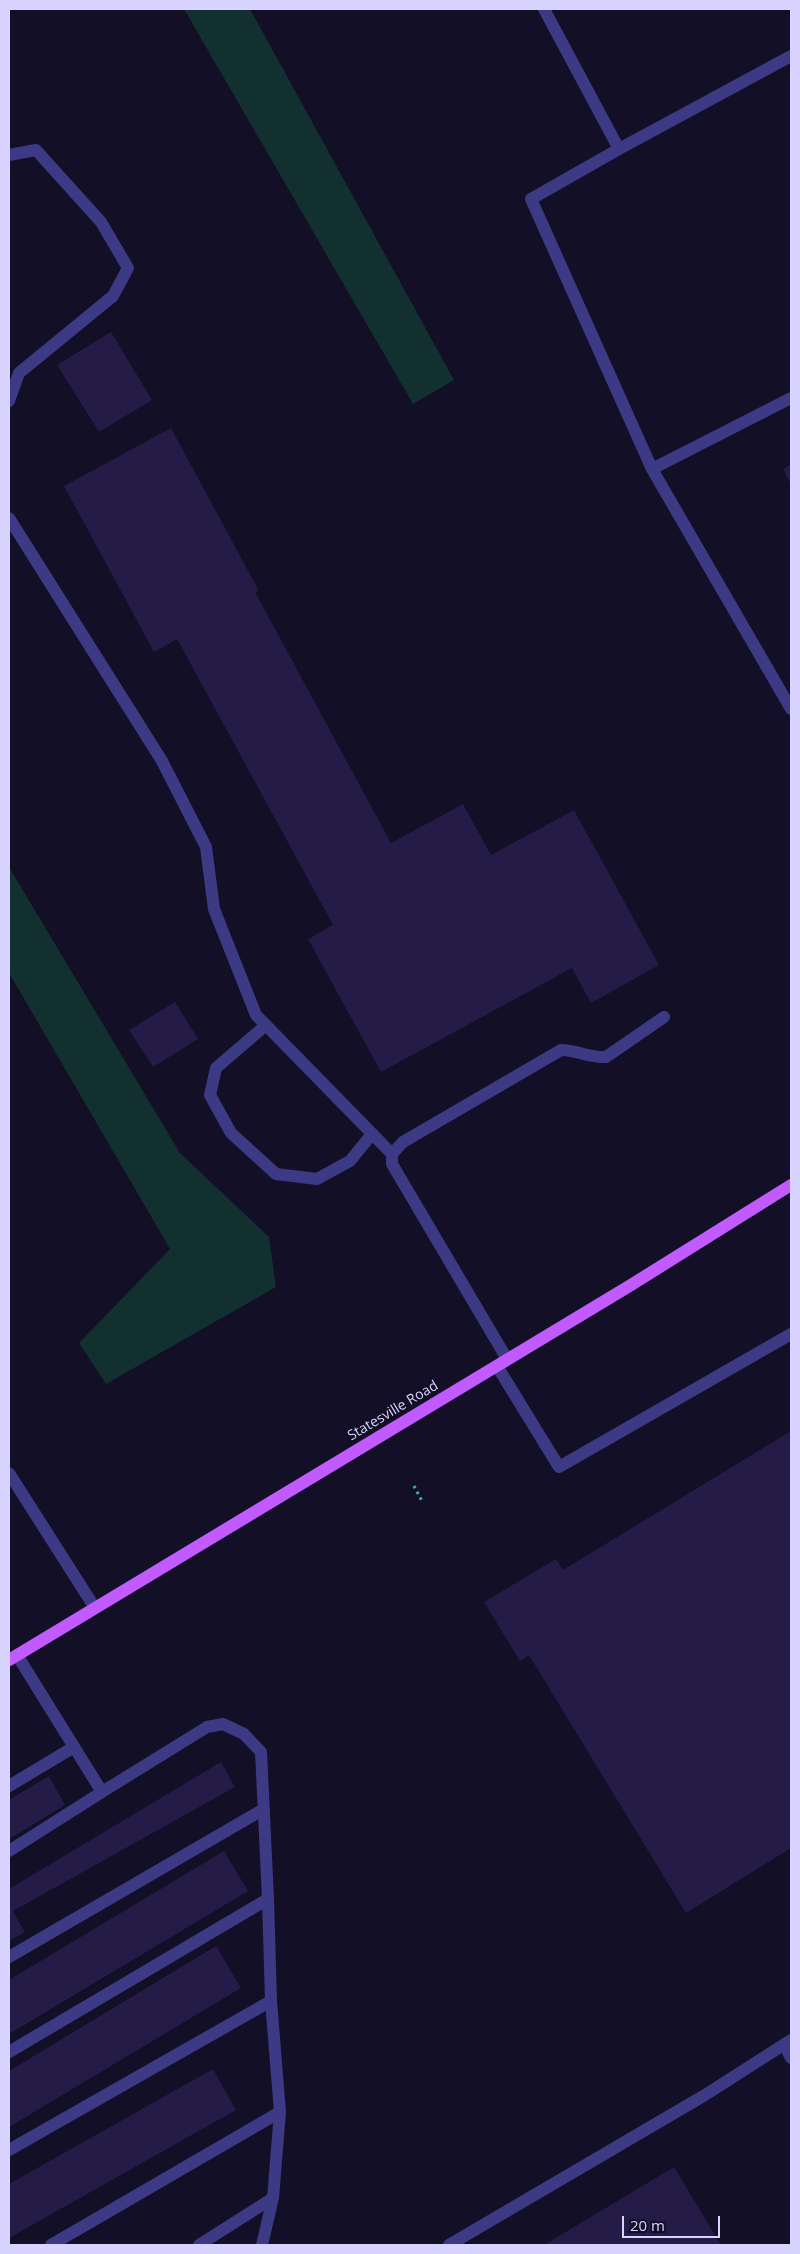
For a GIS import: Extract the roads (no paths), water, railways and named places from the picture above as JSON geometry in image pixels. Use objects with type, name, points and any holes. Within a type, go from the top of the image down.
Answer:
[{"type":"main road","name":"Statesville Road","points":[[13,1657],[502,1363],[791,1185]]},
{"type":"lane","points":[[544,9],[619,149]]},
{"type":"lane","points":[[791,56],[530,199],[652,470],[791,709]]},
{"type":"lane","points":[[9,154],[36,150],[101,222],[128,268],[112,296],[20,374],[9,401]]},
{"type":"lane","points":[[652,470],[791,398]]},
{"type":"lane","points":[[9,518],[162,761],[206,847],[214,910],[256,1015],[392,1154]]},
{"type":"lane","points":[[664,1017],[606,1057],[595,1057],[572,1050],[560,1050],[403,1142],[392,1154],[392,1164],[559,1467],[791,1334]]},
{"type":"lane","points":[[266,1025],[216,1068],[210,1095],[231,1133],[276,1174],[317,1179],[350,1161],[372,1134]]},
{"type":"lane","points":[[9,1473],[95,1608]]},
{"type":"lane","points":[[13,1657],[74,1746],[102,1792]]},
{"type":"lane","points":[[9,1851],[207,1727],[223,1724],[244,1734],[261,1752],[271,2001],[280,2112],[273,2198],[262,2245]]},
{"type":"lane","points":[[9,1786],[74,1746]]},
{"type":"lane","points":[[9,1957],[264,1809]]},
{"type":"lane","points":[[9,2052],[268,1899]]},
{"type":"lane","points":[[9,2150],[271,2001]]},
{"type":"lane","points":[[449,2245],[704,2096],[788,2042],[791,2058]]},
{"type":"lane","points":[[51,2245],[280,2112]]},
{"type":"lane","points":[[198,2245],[273,2198]]}]
